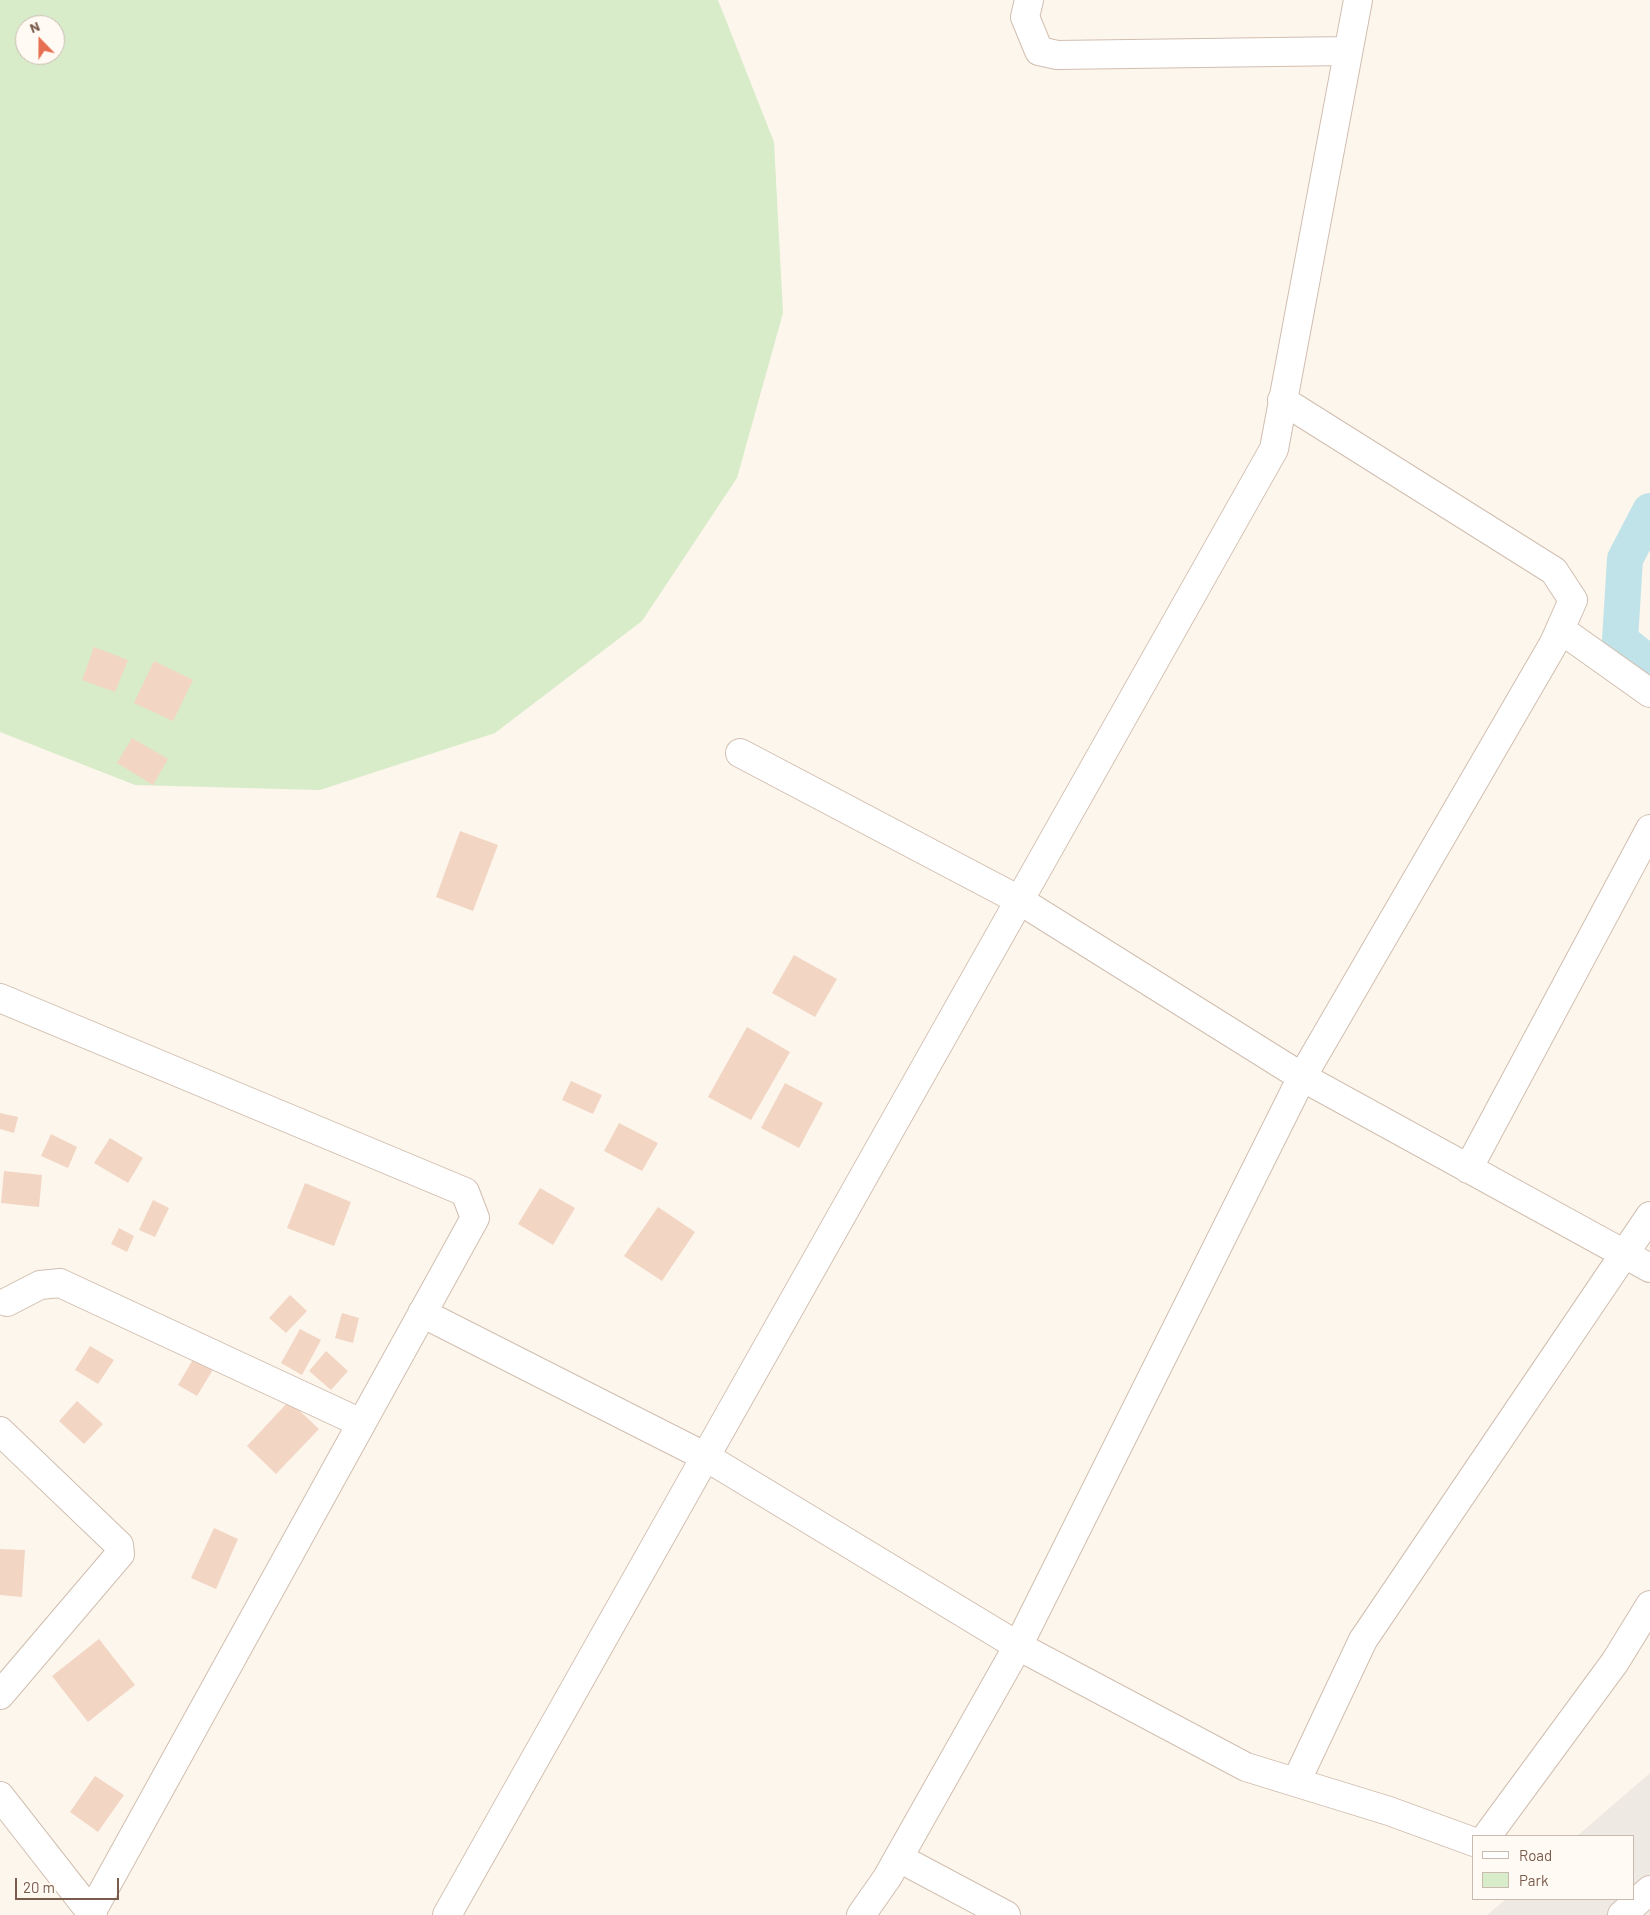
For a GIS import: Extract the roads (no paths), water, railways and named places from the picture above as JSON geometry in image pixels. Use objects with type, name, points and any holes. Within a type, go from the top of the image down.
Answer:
[{"type":"street","points":[[1029,0],[1025,17],[1039,51],[1057,55],[1348,51]]},
{"type":"street","points":[[447,1915],[1274,448],[1358,0]]},
{"type":"street","points":[[861,1915],[899,1858],[1018,1646],[1302,1078],[1549,652],[1573,600],[1554,571],[1282,400]]},
{"type":"street","points":[[1560,629],[1650,694]]},
{"type":"street","points":[[740,753],[1019,900],[1302,1078],[1650,1268]]},
{"type":"street","points":[[1468,1169],[1650,829]]},
{"type":"street","points":[[0,998],[465,1192],[475,1218],[92,1914],[0,1796]]},
{"type":"street","points":[[1296,1782],[1363,1640],[1626,1255],[1650,1216]]},
{"type":"street","points":[[2,1307],[40,1285],[60,1283],[361,1423]]},
{"type":"street","points":[[422,1313],[706,1457],[1018,1646],[1246,1767],[1389,1810],[1472,1841]]},
{"type":"street","points":[[0,1431],[119,1545],[120,1554],[0,1695]]},
{"type":"street","points":[[1488,1835],[1615,1662],[1650,1605]]},
{"type":"street","points":[[899,1858],[1006,1915]]},
{"type":"street","points":[[1622,1915],[1650,1890]]},
{"type":"waterway","points":[[1650,511],[1625,559],[1620,640],[1650,664]]}]
